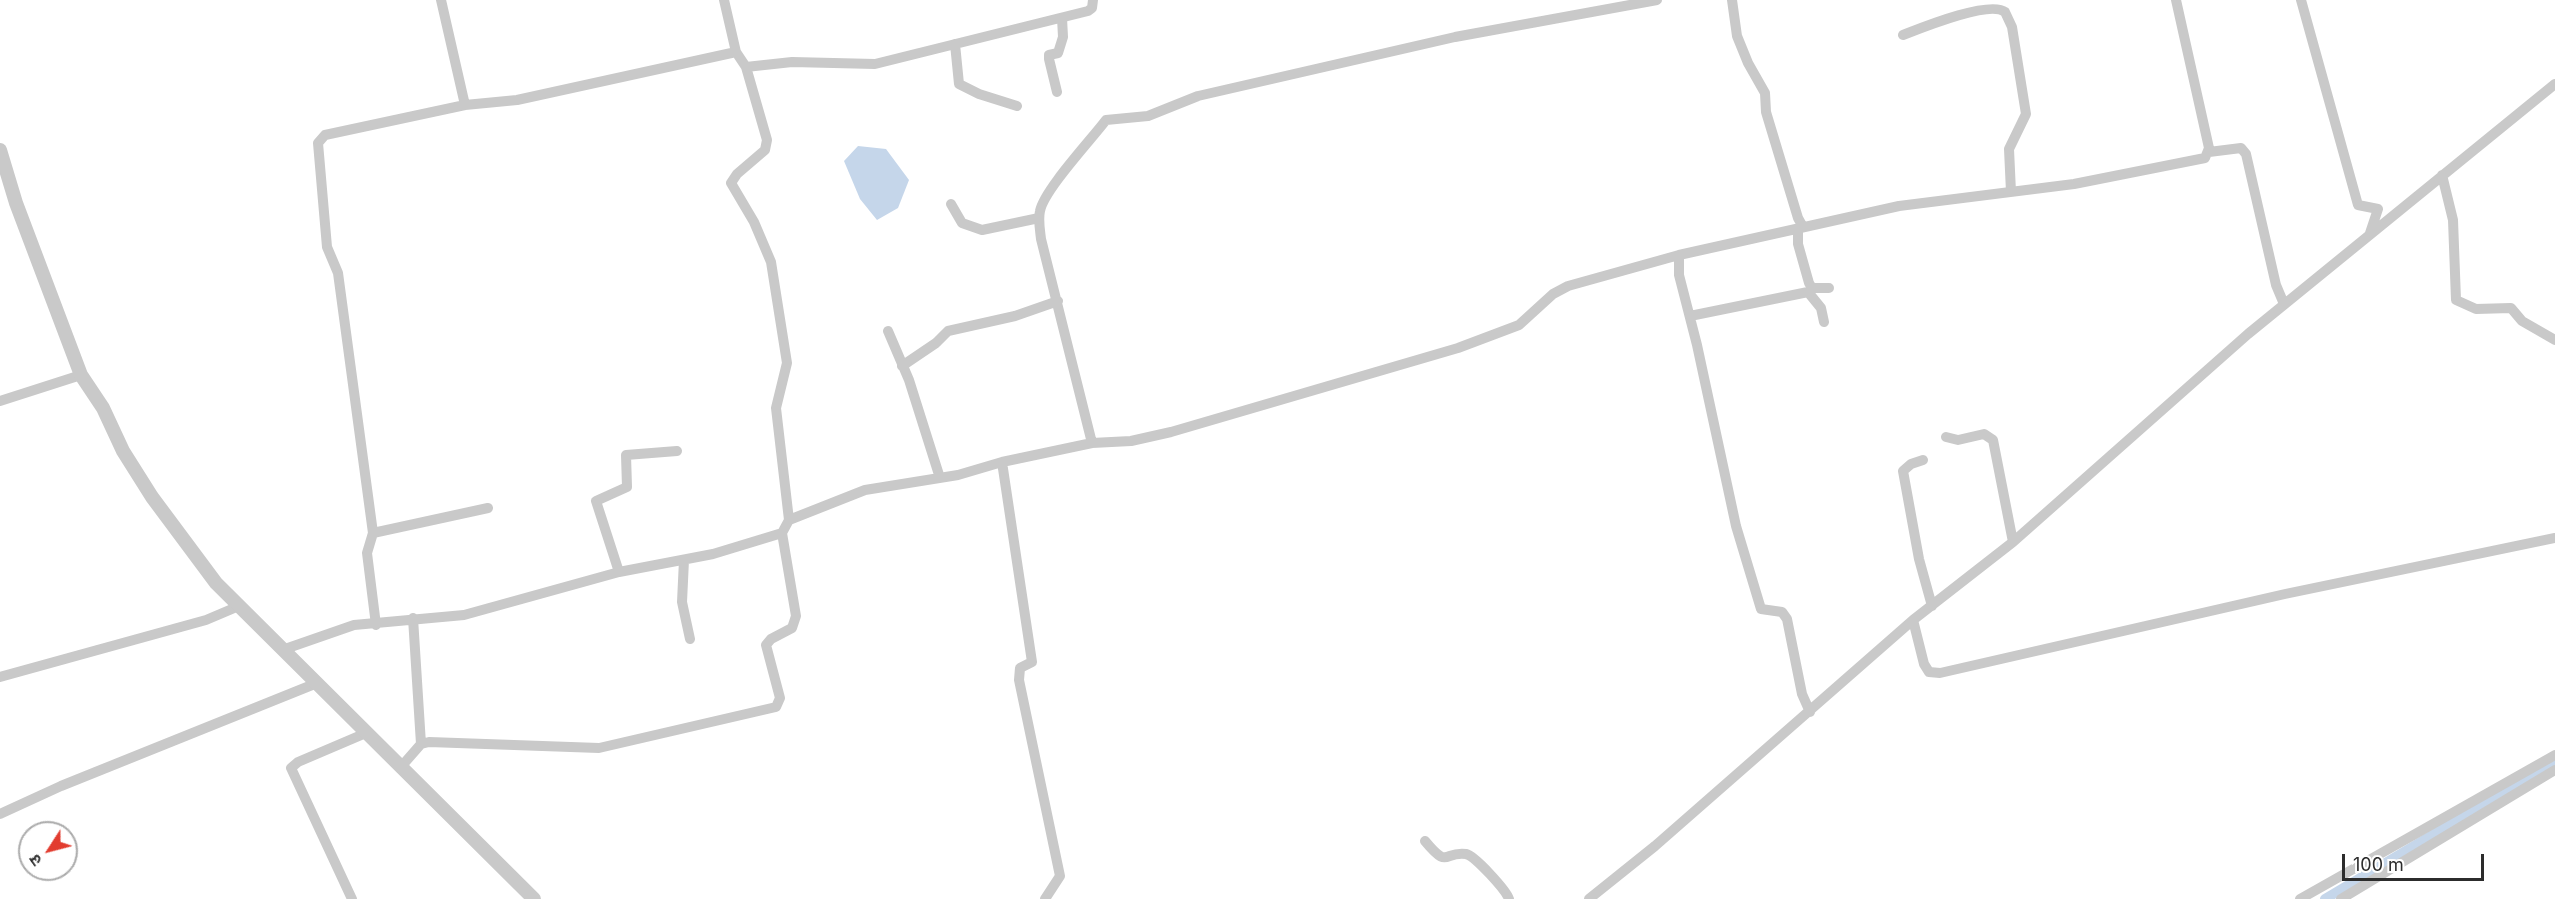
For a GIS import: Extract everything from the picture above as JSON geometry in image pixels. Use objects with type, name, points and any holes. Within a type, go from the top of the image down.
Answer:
[{"type":"street","points":[[441,0],[465,105]]},
{"type":"street","points":[[421,744],[599,748],[776,707],[780,698],[766,645],[771,639],[792,628],[796,616],[782,533],[789,520],[777,408],[787,363],[771,262],[754,222],[731,183],[732,178],[767,146],[746,67],[736,52],[724,0]]},
{"type":"street","points":[[746,67],[803,62],[875,63],[1088,11],[1092,8],[1093,0]]},
{"type":"street","points":[[1092,443],[1041,239],[1039,218],[1040,209],[1047,194],[1106,120],[1148,116],[1198,96],[1455,37],[1657,0]]},
{"type":"street","points":[[1732,0],[1737,36],[1748,63],[1766,93],[1766,112],[1801,228],[1798,244],[1809,283],[1812,288],[1829,288]]},
{"type":"street","points":[[2176,0],[2208,152]]},
{"type":"street","points":[[2301,0],[2358,205],[2378,209],[2369,233]]},
{"type":"street","points":[[1903,35],[1940,21],[1979,12],[1994,9],[2005,12],[2012,27],[2026,114],[2009,149],[2011,192]]},
{"type":"street","points":[[1057,92],[1048,59],[1050,55],[1058,52],[1063,37],[1062,18]]},
{"type":"street","points":[[955,44],[959,84],[979,94],[1017,106]]},
{"type":"street","points":[[376,625],[367,553],[373,533],[338,273],[327,247],[318,143],[325,135],[465,105],[517,100],[736,52]]},
{"type":"street","points":[[1589,899],[1655,846],[1913,620],[2013,542],[2284,304],[2555,84]]},
{"type":"street","points":[[789,520],[865,490],[940,478],[1092,443],[1131,441],[1171,432],[1436,356],[1519,325],[1552,294],[1568,286],[1679,255],[1899,206],[2118,176],[2202,159],[2208,152],[2241,148],[2246,154],[2276,285],[2284,304]]},
{"type":"street","points":[[0,150],[16,203],[81,375],[103,408],[123,450],[152,497],[209,574],[239,606],[534,899]]},
{"type":"street","points":[[2442,175],[2452,220],[2456,300],[2476,309],[2511,308],[2522,321],[2555,340]]},
{"type":"street","points":[[951,204],[962,223],[982,230],[1039,218]]},
{"type":"street","points":[[1679,255],[1678,274],[1690,316],[1736,526],[1760,606],[1763,611],[1779,611],[1786,616],[1802,694],[1810,712]]},
{"type":"street","points":[[1690,316],[1808,292],[1821,308],[1824,322]]},
{"type":"street","points":[[902,366],[936,343],[948,331],[1015,316],[1058,301]]},
{"type":"street","points":[[888,331],[909,380],[940,478]]},
{"type":"street","points":[[0,401],[81,375]]},
{"type":"street","points":[[1946,437],[1958,440],[1984,434],[1993,440],[2013,542]]},
{"type":"street","points":[[619,572],[596,501],[627,487],[626,455],[677,451]]},
{"type":"street","points":[[1923,460],[1911,464],[1903,471],[1919,559],[1932,606]]},
{"type":"street","points":[[1002,462],[1032,662],[1020,668],[1019,680],[1060,876],[1045,899]]},
{"type":"street","points":[[373,533],[488,508]]},
{"type":"street","points":[[285,650],[354,625],[376,625],[413,618],[464,615],[619,572],[713,554],[782,533]]},
{"type":"street","points":[[1913,620],[1924,664],[1929,672],[1941,673],[2285,594],[2555,538]]},
{"type":"street","points":[[684,560],[682,602],[690,639]]},
{"type":"street","points":[[0,677],[206,620],[239,606]]},
{"type":"street","points":[[400,768],[421,744],[413,618]]},
{"type":"street","points":[[0,814],[61,786],[318,683]]},
{"type":"street","points":[[352,899],[291,768],[298,762],[366,733]]},
{"type":"street","points":[[2300,899],[2555,755]]},
{"type":"street","points":[[2341,899],[2555,770]]},
{"type":"street","points":[[1425,841],[1442,857],[1448,859],[1464,854],[1473,856],[1506,890],[1509,899]]},
{"type":"water","points":[[858,146],[886,149],[909,180],[898,208],[877,220],[860,199],[844,161]]},
{"type":"waterway","points":[[2325,899],[2555,762]]}]
